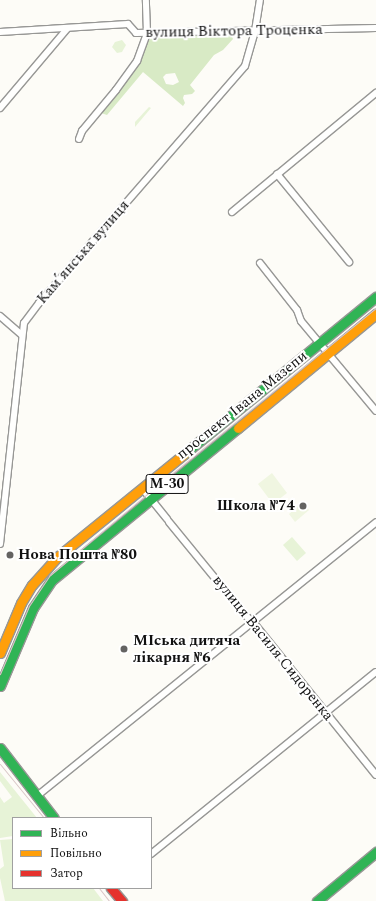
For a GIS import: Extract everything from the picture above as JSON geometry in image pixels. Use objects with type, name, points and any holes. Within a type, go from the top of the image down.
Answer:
[{"type":"main road","name":"проспект Івана Мазепи","points":[[0,653],[21,603],[32,585],[46,567],[376,297]]},
{"type":"main road","name":"проспект Івана Мазепи","points":[[0,686],[33,608],[52,580],[376,314]]},
{"type":"main road","points":[[0,748],[53,817]]},
{"type":"main road","points":[[317,901],[376,852]]},
{"type":"main road","points":[[112,889],[122,901]]},
{"type":"street","points":[[79,139],[82,131],[116,90],[137,61],[147,34],[146,0]]},
{"type":"street","name":"Камʼянська вулиця","points":[[0,544],[22,335],[27,317],[245,66],[256,31],[260,0]]},
{"type":"street","name":"вулиця Віктора Троценка","points":[[0,32],[128,24],[136,34],[376,28]]},
{"type":"street","points":[[0,108],[67,28]]},
{"type":"street","points":[[232,212],[376,93]]},
{"type":"street","points":[[277,174],[349,262]]},
{"type":"street","points":[[260,263],[297,310],[301,321],[376,411]]},
{"type":"street","points":[[0,316],[22,335]]},
{"type":"street","name":"вулиця Василя Сидоренка","points":[[142,488],[245,615],[253,622],[376,775]]},
{"type":"street","points":[[37,796],[376,522]]},
{"type":"street","points":[[152,853],[376,672]]},
{"type":"green space","points":[[231,34],[233,39],[223,50],[214,55],[190,85],[195,91],[192,94],[184,95],[183,98],[185,103],[183,106],[143,72],[107,115],[101,113],[130,76],[149,40],[155,37]],"holes":[[[175,73],[179,82],[173,85],[166,84],[163,77],[166,74]]]},
{"type":"green space","points":[[122,40],[126,45],[122,52],[117,53],[112,47],[115,42]]},
{"type":"green space","points":[[149,107],[151,108],[135,127],[135,122]]},
{"type":"green space","points":[[272,473],[287,493],[273,504],[258,484]]},
{"type":"green space","points":[[303,502],[309,510],[295,522],[289,514]]},
{"type":"green space","points":[[292,537],[306,553],[297,561],[283,545]]},
{"type":"green space","points":[[0,772],[36,817],[12,817],[12,836],[0,838],[0,797],[4,803],[12,797],[0,781]]},
{"type":"green space","points":[[12,839],[12,889],[94,889],[103,901],[5,901],[0,878],[0,869],[4,866],[0,840]]},
{"type":"tram line","points":[[0,674],[29,606],[49,576],[147,494],[376,308]]},
{"type":"tram line","points":[[0,764],[43,817]]},
{"type":"tram line","points":[[100,889],[109,901]]},
{"type":"traffic: fast","points":[[184,454],[376,297]]},
{"type":"traffic: fast","points":[[0,686],[33,608],[52,580],[238,428]]},
{"type":"traffic: fast","points":[[0,748],[53,817]]},
{"type":"traffic: fast","points":[[317,901],[376,852]]},
{"type":"traffic: slow","points":[[238,428],[376,314]]},
{"type":"traffic: slow","points":[[0,653],[21,603],[32,585],[56,558],[184,454]]},
{"type":"traffic: jam","points":[[112,889],[122,901]]},
{"type":"place","name":"Школа №74","points":[[303,506]]},
{"type":"place","name":"Нова Пошта №80","points":[[10,555]]},
{"type":"place","name":"МІська дитяча лікарня №6","points":[[124,649]]}]
